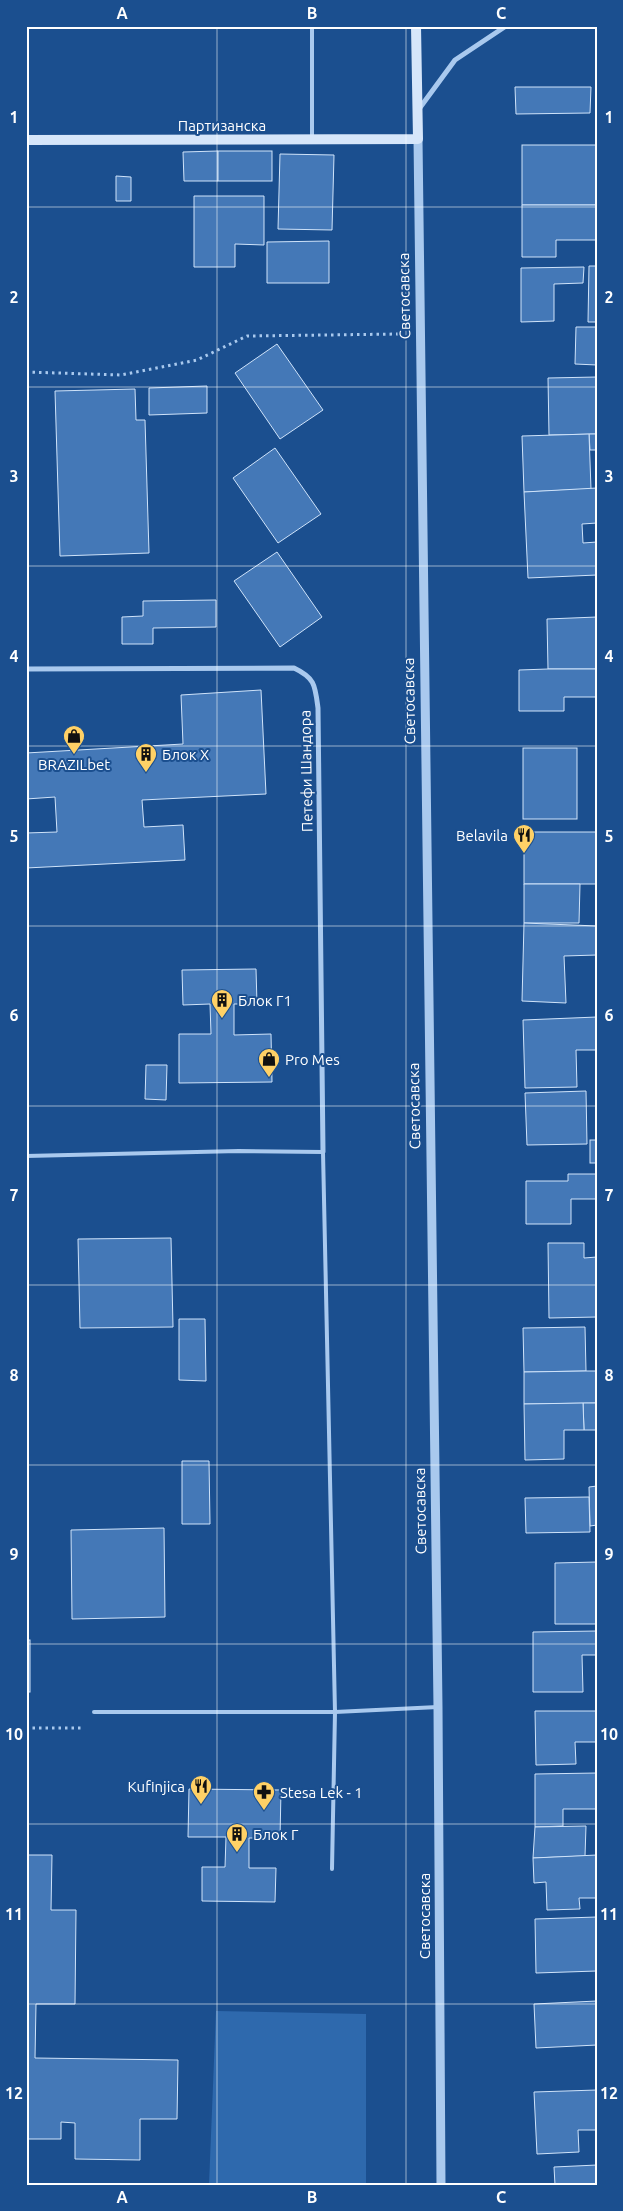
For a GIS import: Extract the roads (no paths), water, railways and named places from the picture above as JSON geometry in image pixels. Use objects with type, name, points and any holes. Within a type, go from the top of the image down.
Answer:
[{"type":"main road","name":"Светосавска","points":[[416,26],[418,139]]},
{"type":"main road","name":"Партизанска","points":[[26,140],[418,139]]},
{"type":"street","points":[[417,112],[455,60],[506,26]]},
{"type":"street","name":"Светосавска","points":[[418,139],[438,1707],[441,2185]]},
{"type":"street","name":"Петефи Шандора","points":[[26,669],[294,668],[308,675],[315,689],[318,708],[324,1152]]},
{"type":"lane","points":[[312,26],[312,139]]},
{"type":"lane","points":[[26,1156],[239,1151],[324,1152],[335,1712],[332,1869]]},
{"type":"lane","points":[[94,1712],[335,1712],[438,1707]]},
{"type":"place","name":"BRAZILbet","points":[[74,755]]},
{"type":"place","name":"Блок Х","points":[[146,773]]},
{"type":"place","name":"Belavila","points":[[524,854]]},
{"type":"place","name":"Блок Г1","points":[[222,1019]]},
{"type":"place","name":"Pro Mes","points":[[269,1078]]},
{"type":"place","name":"Kufinjica","points":[[201,1805]]},
{"type":"place","name":"Stesa Lek - 1","points":[[264,1811]]},
{"type":"place","name":"Блок Г","points":[[237,1853]]}]
